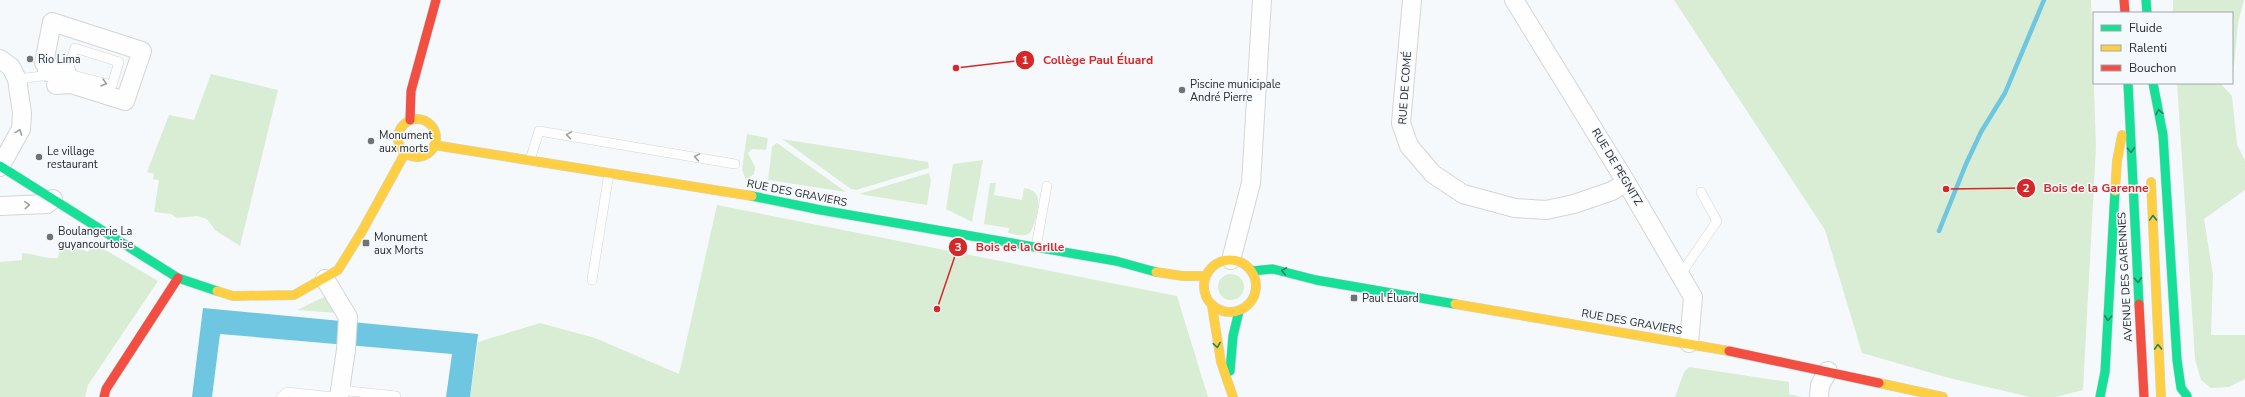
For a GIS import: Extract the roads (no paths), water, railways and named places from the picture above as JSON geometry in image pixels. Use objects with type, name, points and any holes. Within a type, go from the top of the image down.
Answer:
[{"type":"street","points":[[410,120],[411,91],[436,0]]},
{"type":"street","points":[[1231,260],[1251,183],[1262,0]]},
{"type":"street","name":"RUE DE COMÉ","points":[[1412,0],[1401,123],[1409,146],[1433,174],[1463,194],[1515,208],[1546,210],[1574,204],[1612,191],[1626,182]]},
{"type":"street","name":"RUE DE PEGNITZ","points":[[1514,0],[1681,274],[1692,297],[1689,343]]},
{"type":"street","points":[[2124,0],[2125,12]]},
{"type":"street","points":[[2146,0],[2147,12]]},
{"type":"street","points":[[52,22],[142,51],[125,101],[71,84],[56,85],[67,73],[47,72],[48,64],[44,63],[52,22]]},
{"type":"street","points":[[0,59],[11,67],[17,79],[22,113],[21,130],[0,166],[178,278],[232,296],[294,295],[325,279],[338,270],[346,260],[405,153]]},
{"type":"street","name":"AVENUE DES GARENNES","points":[[2128,84],[2144,397]]},
{"type":"street","points":[[2148,84],[2149,112]]},
{"type":"street","points":[[2153,84],[2163,134],[2177,360],[2181,388],[2187,396]]},
{"type":"street","points":[[2100,397],[2105,372],[2117,161],[2129,98]]},
{"type":"street","points":[[416,119],[428,122],[435,133],[434,145],[431,150],[422,156],[416,157],[405,153],[398,144],[398,132],[410,120],[416,119]]},
{"type":"street","name":"RUE DES GRAVIERS","points":[[434,145],[766,198],[821,210],[1116,261],[1154,272],[1183,276],[1206,276]]},
{"type":"street","points":[[2151,173],[2161,397]]},
{"type":"street","points":[[0,206],[47,204],[53,199]]},
{"type":"street","points":[[1192,291],[1205,297],[1212,306],[1225,312],[1239,311],[1249,305],[1255,295],[1256,283],[1252,271],[1243,263],[1231,260],[1221,261],[1212,267],[1206,276],[1203,286],[1205,297]]},
{"type":"street","name":"RUE DES GRAVIERS","points":[[1252,271],[1272,269],[1316,280],[1689,343],[1828,371],[1943,397]]},
{"type":"street","name":"RUE DES GRAVIERS","points":[[1154,272],[1179,286]]},
{"type":"street","points":[[104,397],[106,389],[114,376],[178,278]]},
{"type":"street","points":[[325,279],[348,317],[346,350],[337,395]]},
{"type":"street","name":"RUE DES GRAVIERS","points":[[1289,282],[1316,280]]},
{"type":"street","points":[[1255,295],[1267,289]]},
{"type":"street","points":[[1212,306],[1221,362],[1233,397]]},
{"type":"street","points":[[1230,386],[1233,336],[1239,311]]},
{"type":"street","points":[[1819,397],[1820,385],[1828,371]]},
{"type":"street","points":[[2176,397],[2187,396]]},
{"type":"lane","points":[[17,79],[67,73],[112,85],[119,62],[75,48],[67,73]]},
{"type":"lane","points":[[530,160],[539,130],[735,164]]},
{"type":"lane","points":[[592,280],[609,173]]},
{"type":"lane","points":[[1036,247],[1047,186]]},
{"type":"lane","points":[[1681,274],[1717,221],[1701,192]]},
{"type":"lane","points":[[281,397],[287,392],[396,396]]},
{"type":"water","points":[[203,308],[478,334],[470,397],[446,397],[452,354],[220,334],[212,397],[192,397]]},
{"type":"waterway","points":[[1939,231],[1966,164],[1981,132],[2005,93],[2044,0]]},
{"type":"place","name":"Rio Lima","points":[[30,59]]},
{"type":"place","name":"Collège Paul Éluard","points":[[956,68]]},
{"type":"place","name":"Piscine municipale André Pierre","points":[[1182,90]]},
{"type":"place","name":"Monument aux morts","points":[[371,141]]},
{"type":"place","name":"Le village restaurant","points":[[39,157]]},
{"type":"place","name":"Bois de la Garenne","points":[[1946,189]]},
{"type":"place","name":"Boulangerie La guyancourtoise","points":[[50,237]]},
{"type":"place","name":"Monument aux Morts","points":[[366,243]]},
{"type":"place","name":"Paul Éluard","points":[[1354,298]]},
{"type":"place","name":"Bois de la Grille","points":[[937,309]]}]
